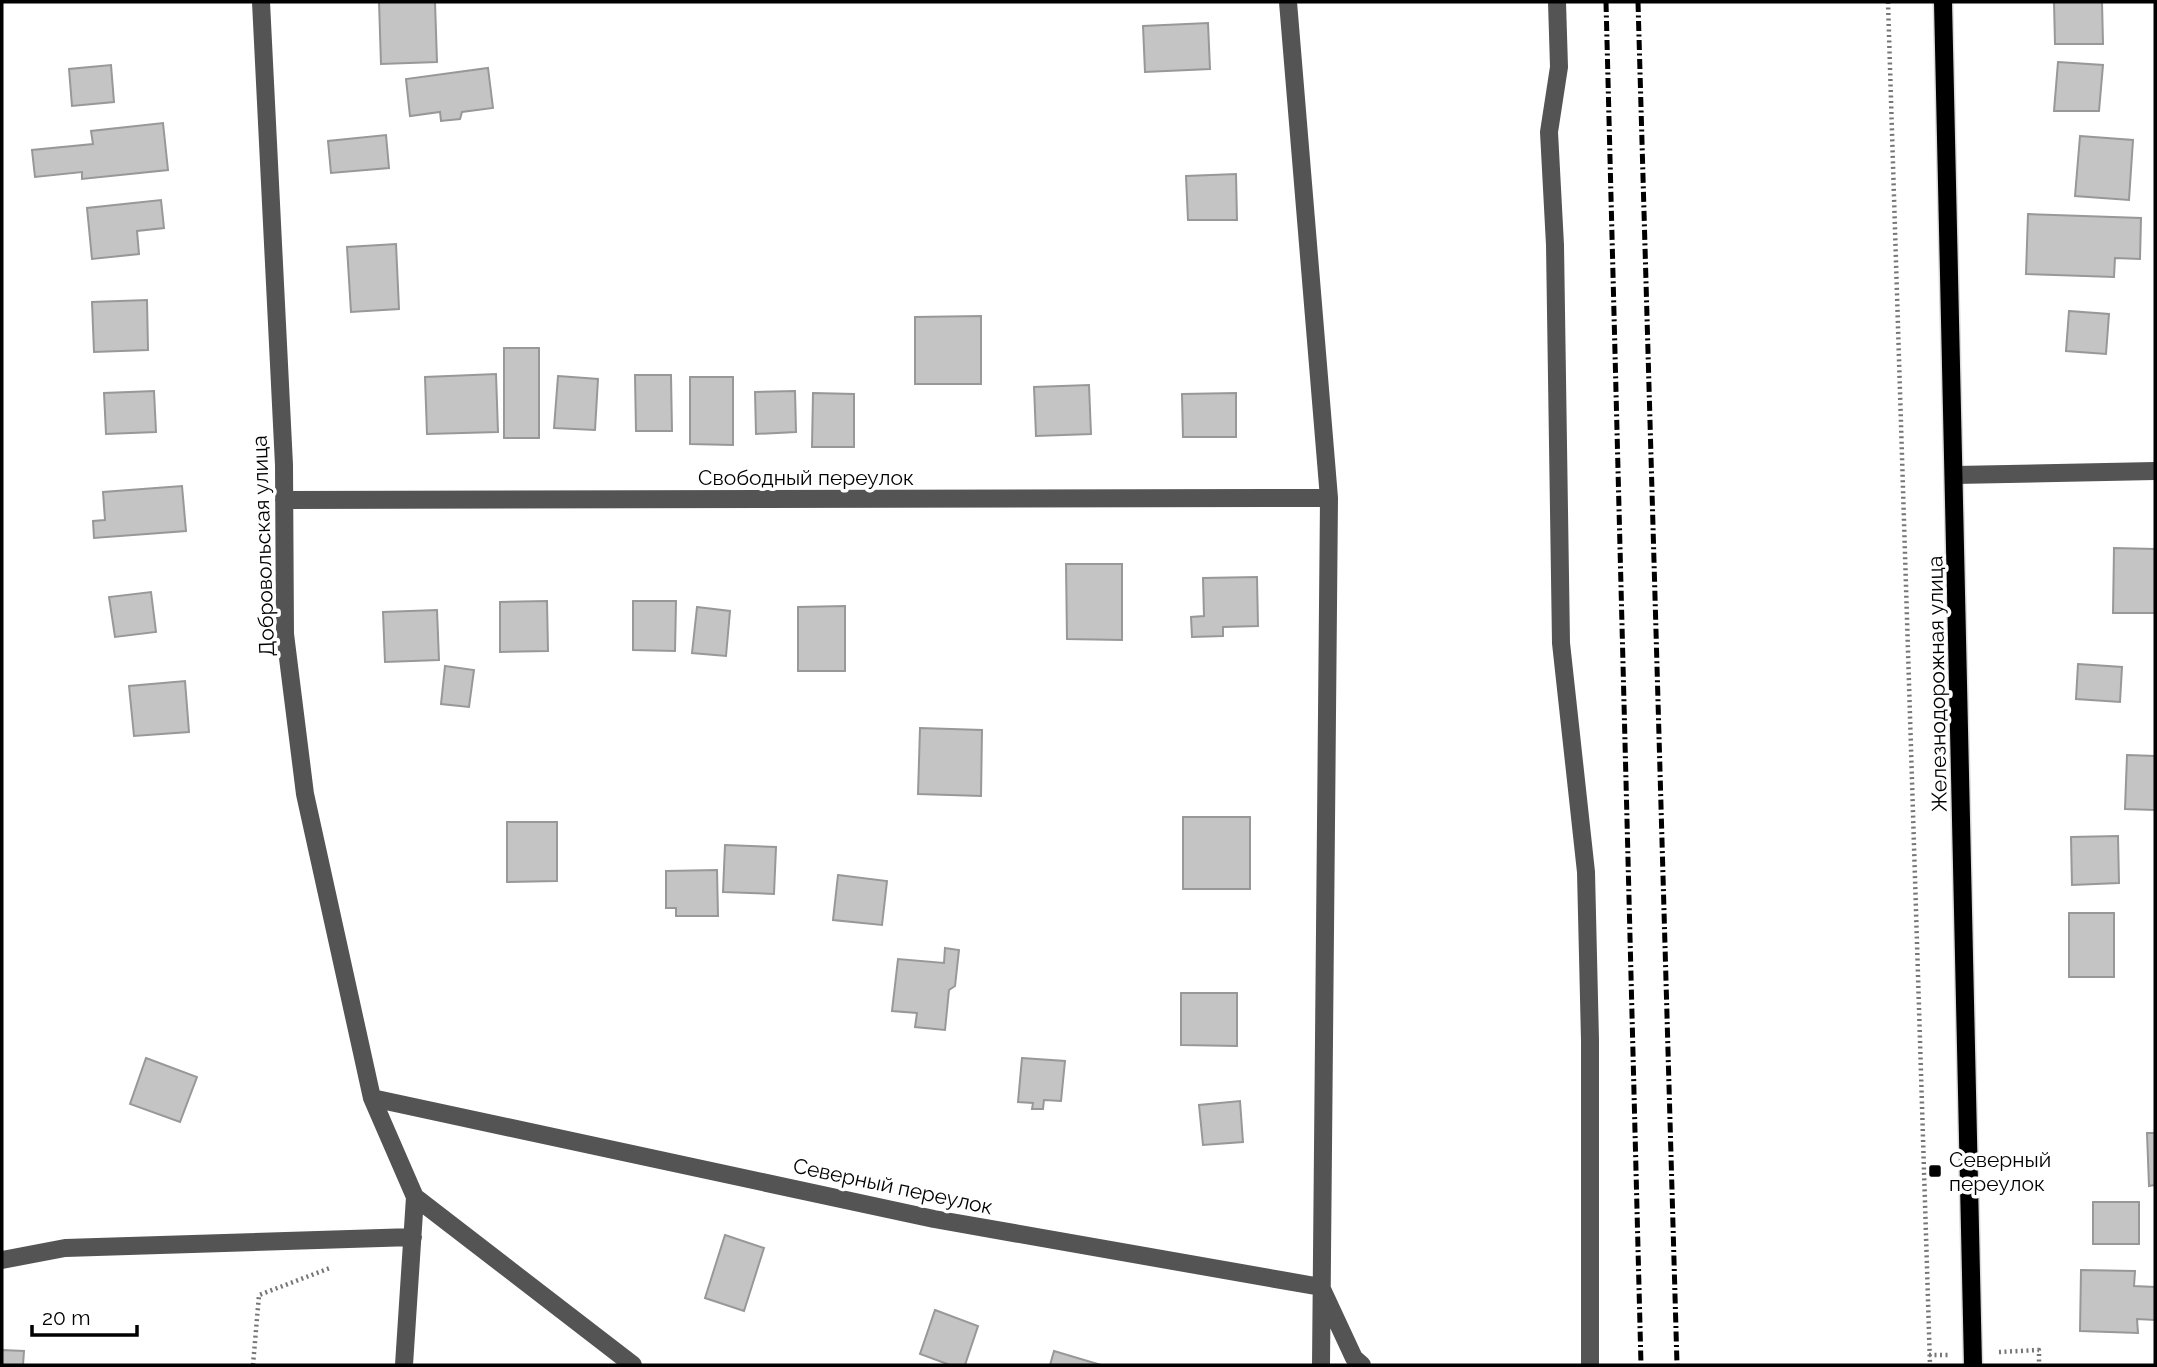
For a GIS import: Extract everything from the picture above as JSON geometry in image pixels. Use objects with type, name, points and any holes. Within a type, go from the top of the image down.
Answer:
[{"type":"main road","name":"Железнодорожная улица","points":[[1943,2],[1973,1365]]},
{"type":"street","name":"Добровольская улица","points":[[261,2],[284,500],[285,634],[305,794],[372,1098],[415,1197]]},
{"type":"street","points":[[1288,2],[1329,498],[1321,1365]]},
{"type":"street","points":[[1557,2],[1559,67],[1549,132],[1555,258],[1562,643],[1586,872],[1590,1040],[1590,1365]]},
{"type":"street","points":[[1955,475],[2155,471]]},
{"type":"street","name":"Свободный переулок","points":[[284,500],[1329,498]]},
{"type":"street","name":"Северный переулок","points":[[372,1098],[934,1219],[1321,1287]]},
{"type":"street","points":[[404,1365],[415,1197]]},
{"type":"street","points":[[415,1197],[632,1365]]},
{"type":"street","points":[[2,1260],[65,1248],[413,1237]]},
{"type":"street","points":[[1321,1287],[1354,1358],[1362,1365]]},
{"type":"path","points":[[1888,2],[1930,1365]]},
{"type":"path","points":[[253,1365],[259,1295],[336,1266]]},
{"type":"building","points":[[379,2],[435,2],[437,62],[381,64]]},
{"type":"building","points":[[2054,2],[2102,2],[2103,44],[2055,44]]},
{"type":"building","points":[[1208,23],[1210,69],[1145,72],[1143,26]]},
{"type":"building","points":[[2058,62],[2103,65],[2099,111],[2054,111]]},
{"type":"building","points":[[111,65],[114,102],[72,106],[69,69]]},
{"type":"building","points":[[488,68],[493,108],[462,112],[460,119],[441,121],[440,112],[410,116],[406,79]]},
{"type":"building","points":[[163,123],[168,170],[82,179],[82,172],[35,177],[32,150],[93,144],[91,131]]},
{"type":"building","points":[[386,135],[389,168],[331,173],[328,141]]},
{"type":"building","points":[[2080,136],[2133,140],[2129,200],[2075,196]]},
{"type":"building","points":[[1236,174],[1237,220],[1188,220],[1186,176]]},
{"type":"building","points":[[161,200],[164,228],[137,231],[139,254],[92,259],[87,208]]},
{"type":"building","points":[[2028,214],[2141,218],[2140,259],[2115,258],[2114,277],[2026,274]]},
{"type":"building","points":[[396,244],[399,309],[351,312],[347,247]]},
{"type":"building","points":[[147,300],[148,350],[94,352],[92,302]]},
{"type":"building","points":[[2069,311],[2109,314],[2106,354],[2066,351]]},
{"type":"building","points":[[981,316],[981,384],[915,384],[915,317]]},
{"type":"building","points":[[504,348],[539,348],[539,438],[504,438]]},
{"type":"building","points":[[496,374],[498,432],[427,434],[425,377]]},
{"type":"building","points":[[635,375],[671,375],[672,431],[636,431]]},
{"type":"building","points":[[558,376],[598,379],[595,430],[554,428]]},
{"type":"building","points":[[690,377],[733,377],[733,445],[690,444]]},
{"type":"building","points":[[1089,385],[1091,434],[1036,436],[1034,387]]},
{"type":"building","points":[[154,391],[156,432],[106,434],[104,393]]},
{"type":"building","points":[[795,391],[796,432],[756,434],[755,392]]},
{"type":"building","points":[[813,393],[854,394],[854,447],[812,447]]},
{"type":"building","points":[[1236,393],[1236,437],[1183,437],[1182,394]]},
{"type":"building","points":[[182,486],[186,531],[94,538],[93,521],[105,520],[103,492]]},
{"type":"building","points":[[2114,548],[2155,549],[2155,613],[2113,613]]},
{"type":"building","points":[[1066,564],[1122,564],[1122,640],[1067,639]]},
{"type":"building","points":[[1257,577],[1258,626],[1223,627],[1223,636],[1192,637],[1191,617],[1204,616],[1203,578]]},
{"type":"building","points":[[151,592],[156,632],[115,637],[109,597]]},
{"type":"building","points":[[547,601],[548,651],[500,652],[500,602]]},
{"type":"building","points":[[633,601],[676,601],[675,651],[633,650]]},
{"type":"building","points":[[845,606],[845,671],[798,671],[798,607]]},
{"type":"building","points":[[697,607],[730,611],[726,656],[692,653]]},
{"type":"building","points":[[437,610],[439,660],[385,662],[383,612]]},
{"type":"building","points":[[2078,664],[2122,667],[2120,702],[2076,699]]},
{"type":"building","points":[[445,666],[474,670],[469,707],[441,704]]},
{"type":"building","points":[[185,681],[189,732],[134,736],[129,686]]},
{"type":"building","points":[[920,728],[982,730],[981,796],[918,794]]},
{"type":"building","points":[[2127,755],[2155,756],[2155,810],[2125,809]]},
{"type":"building","points":[[1183,817],[1250,817],[1250,889],[1183,889]]},
{"type":"building","points":[[507,822],[557,822],[557,881],[507,882]]},
{"type":"building","points":[[2118,836],[2119,883],[2072,885],[2071,837]]},
{"type":"building","points":[[725,845],[776,847],[774,894],[723,892]]},
{"type":"building","points":[[717,870],[718,916],[676,916],[676,908],[666,908],[666,871]]},
{"type":"building","points":[[838,875],[887,881],[882,925],[833,920]]},
{"type":"building","points":[[2069,913],[2114,913],[2114,977],[2069,977]]},
{"type":"building","points":[[945,948],[959,950],[955,986],[949,990],[945,1030],[915,1027],[917,1013],[892,1011],[898,959],[944,963]]},
{"type":"building","points":[[1181,993],[1237,993],[1237,1046],[1181,1045]]},
{"type":"building","points":[[146,1058],[197,1077],[180,1122],[130,1104]]},
{"type":"building","points":[[1022,1058],[1065,1061],[1061,1101],[1044,1100],[1043,1109],[1032,1109],[1033,1103],[1018,1102]]},
{"type":"building","points":[[1240,1101],[1243,1142],[1203,1145],[1199,1105]]},
{"type":"building","points":[[2147,1133],[2155,1133],[2155,1185],[2149,1186]]},
{"type":"building","points":[[2093,1202],[2139,1202],[2139,1244],[2093,1244]]},
{"type":"building","points":[[725,1235],[764,1248],[744,1311],[705,1298]]},
{"type":"building","points":[[2081,1270],[2135,1271],[2134,1286],[2155,1287],[2155,1320],[2137,1319],[2138,1333],[2080,1331]]},
{"type":"building","points":[[935,1310],[978,1326],[965,1365],[950,1365],[920,1354]]},
{"type":"building","points":[[2,1350],[24,1351],[23,1365],[2,1365]]},
{"type":"building","points":[[1054,1351],[1101,1365],[1050,1365]]},
{"type":"railway","points":[[1606,2],[1641,1365]]},
{"type":"railway","points":[[1638,2],[1677,1365]]},
{"type":"place","name":"Северный переулок","points":[[1935,1171]]}]
